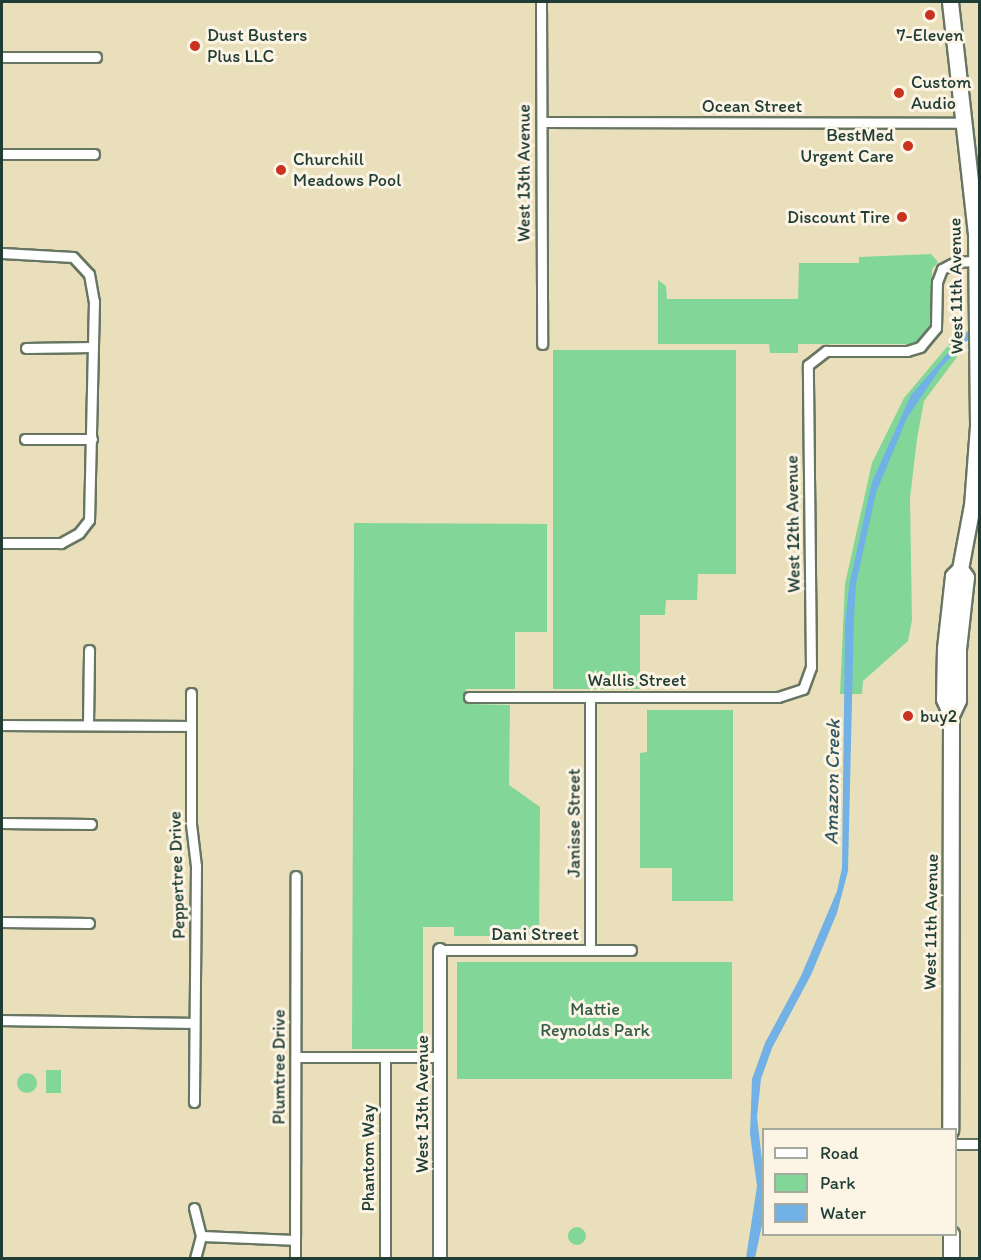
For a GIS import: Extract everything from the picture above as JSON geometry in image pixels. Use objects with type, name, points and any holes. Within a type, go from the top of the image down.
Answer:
[{"type":"main road","name":"West 11th Avenue","points":[[950,2],[977,261],[978,301],[977,467],[960,569],[952,576],[945,639],[944,699],[951,715],[950,1128]]},
{"type":"main road","points":[[951,1236],[951,1258]]},
{"type":"street","name":"West 13th Avenue","points":[[542,2],[542,345]]},
{"type":"street","points":[[2,57],[96,57]]},
{"type":"street","name":"Ocean Street","points":[[542,122],[963,123]]},
{"type":"street","points":[[2,154],[94,154]]},
{"type":"street","points":[[2,253],[63,254],[78,261],[89,274],[94,292],[92,505],[88,520],[79,533],[48,546],[2,543]]},
{"type":"street","name":"West 12th Avenue","points":[[803,689],[812,667],[807,374],[812,358],[826,351],[907,351],[920,347],[936,328],[937,282],[942,269],[955,262],[977,261]]},
{"type":"street","points":[[26,348],[93,347]]},
{"type":"street","points":[[25,439],[92,439]]},
{"type":"street","points":[[88,725],[89,650]]},
{"type":"street","name":"Wallis Street","points":[[469,697],[787,697],[803,689]]},
{"type":"street","name":"Peppertree Drive","points":[[191,693],[192,832],[196,866],[194,1102]]},
{"type":"street","name":"Janisse Street","points":[[590,697],[590,950]]},
{"type":"street","points":[[2,725],[191,726]]},
{"type":"street","points":[[2,823],[91,824]]},
{"type":"street","name":"Plumtree Drive","points":[[295,1258],[296,876]]},
{"type":"street","points":[[2,922],[89,923]]},
{"type":"street","name":"West 13th Avenue","points":[[440,950],[440,1258]]},
{"type":"street","name":"Dani Street","points":[[440,950],[631,950]]},
{"type":"street","points":[[2,1020],[194,1023]]},
{"type":"street","points":[[296,1058],[440,1058]]},
{"type":"street","name":"Phantom Way","points":[[385,1058],[385,1258]]},
{"type":"street","points":[[957,1144],[980,1144]]},
{"type":"street","points":[[194,1208],[201,1236],[195,1258]]},
{"type":"street","points":[[201,1236],[295,1240]]},
{"type":"green space","points":[[931,254],[938,262],[932,269],[931,328],[914,344],[798,344],[798,353],[770,353],[769,344],[658,344],[658,280],[666,286],[667,299],[798,299],[799,263],[859,263],[859,257]]},
{"type":"green space","points":[[957,335],[957,357],[924,401],[917,439],[910,498],[912,620],[908,641],[863,681],[862,694],[840,694],[845,584],[872,463],[904,398]]},
{"type":"green space","points":[[553,350],[736,350],[736,574],[698,574],[697,600],[666,600],[665,615],[640,615],[640,689],[553,689]]},
{"type":"green space","points":[[354,523],[547,524],[547,632],[515,632],[515,689],[466,689],[466,704],[510,705],[509,785],[540,807],[539,936],[454,936],[454,927],[423,927],[423,1049],[352,1049]]},
{"type":"green space","points":[[647,710],[733,710],[733,901],[672,901],[672,868],[640,868],[640,753],[647,752]]},
{"type":"green space","name":"Mattie Reynolds Park","points":[[457,962],[732,962],[732,1079],[457,1079]]},
{"type":"green space","points":[[46,1070],[61,1070],[61,1093],[46,1093]]},
{"type":"green space","points":[[27,1073],[34,1076],[37,1083],[34,1090],[27,1093],[20,1090],[17,1083],[20,1076]]},
{"type":"green space","points":[[577,1227],[583,1230],[586,1236],[583,1242],[577,1245],[571,1242],[568,1236],[571,1230]]},
{"type":"water","points":[[979,318],[979,329],[942,366],[907,418],[876,493],[856,584],[848,871],[837,913],[811,975],[772,1048],[761,1079],[757,1117],[762,1160],[762,1225],[755,1258],[746,1258],[757,1186],[750,1134],[752,1079],[765,1043],[801,976],[837,891],[842,868],[845,625],[849,586],[872,482],[911,395]]},
{"type":"place","name":"7-Eleven","points":[[930,15]]},
{"type":"place","name":"Dust Busters Plus LLC","points":[[195,46]]},
{"type":"place","name":"Custom Audio","points":[[899,93]]},
{"type":"place","name":"BestMed Urgent Care","points":[[908,146]]},
{"type":"place","name":"Churchill Meadows Pool","points":[[281,170]]},
{"type":"place","name":"Discount Tire","points":[[902,217]]},
{"type":"place","name":"buy2","points":[[908,716]]},
{"type":"water label","name":"Amazon Creek","points":[[832,782]]}]
